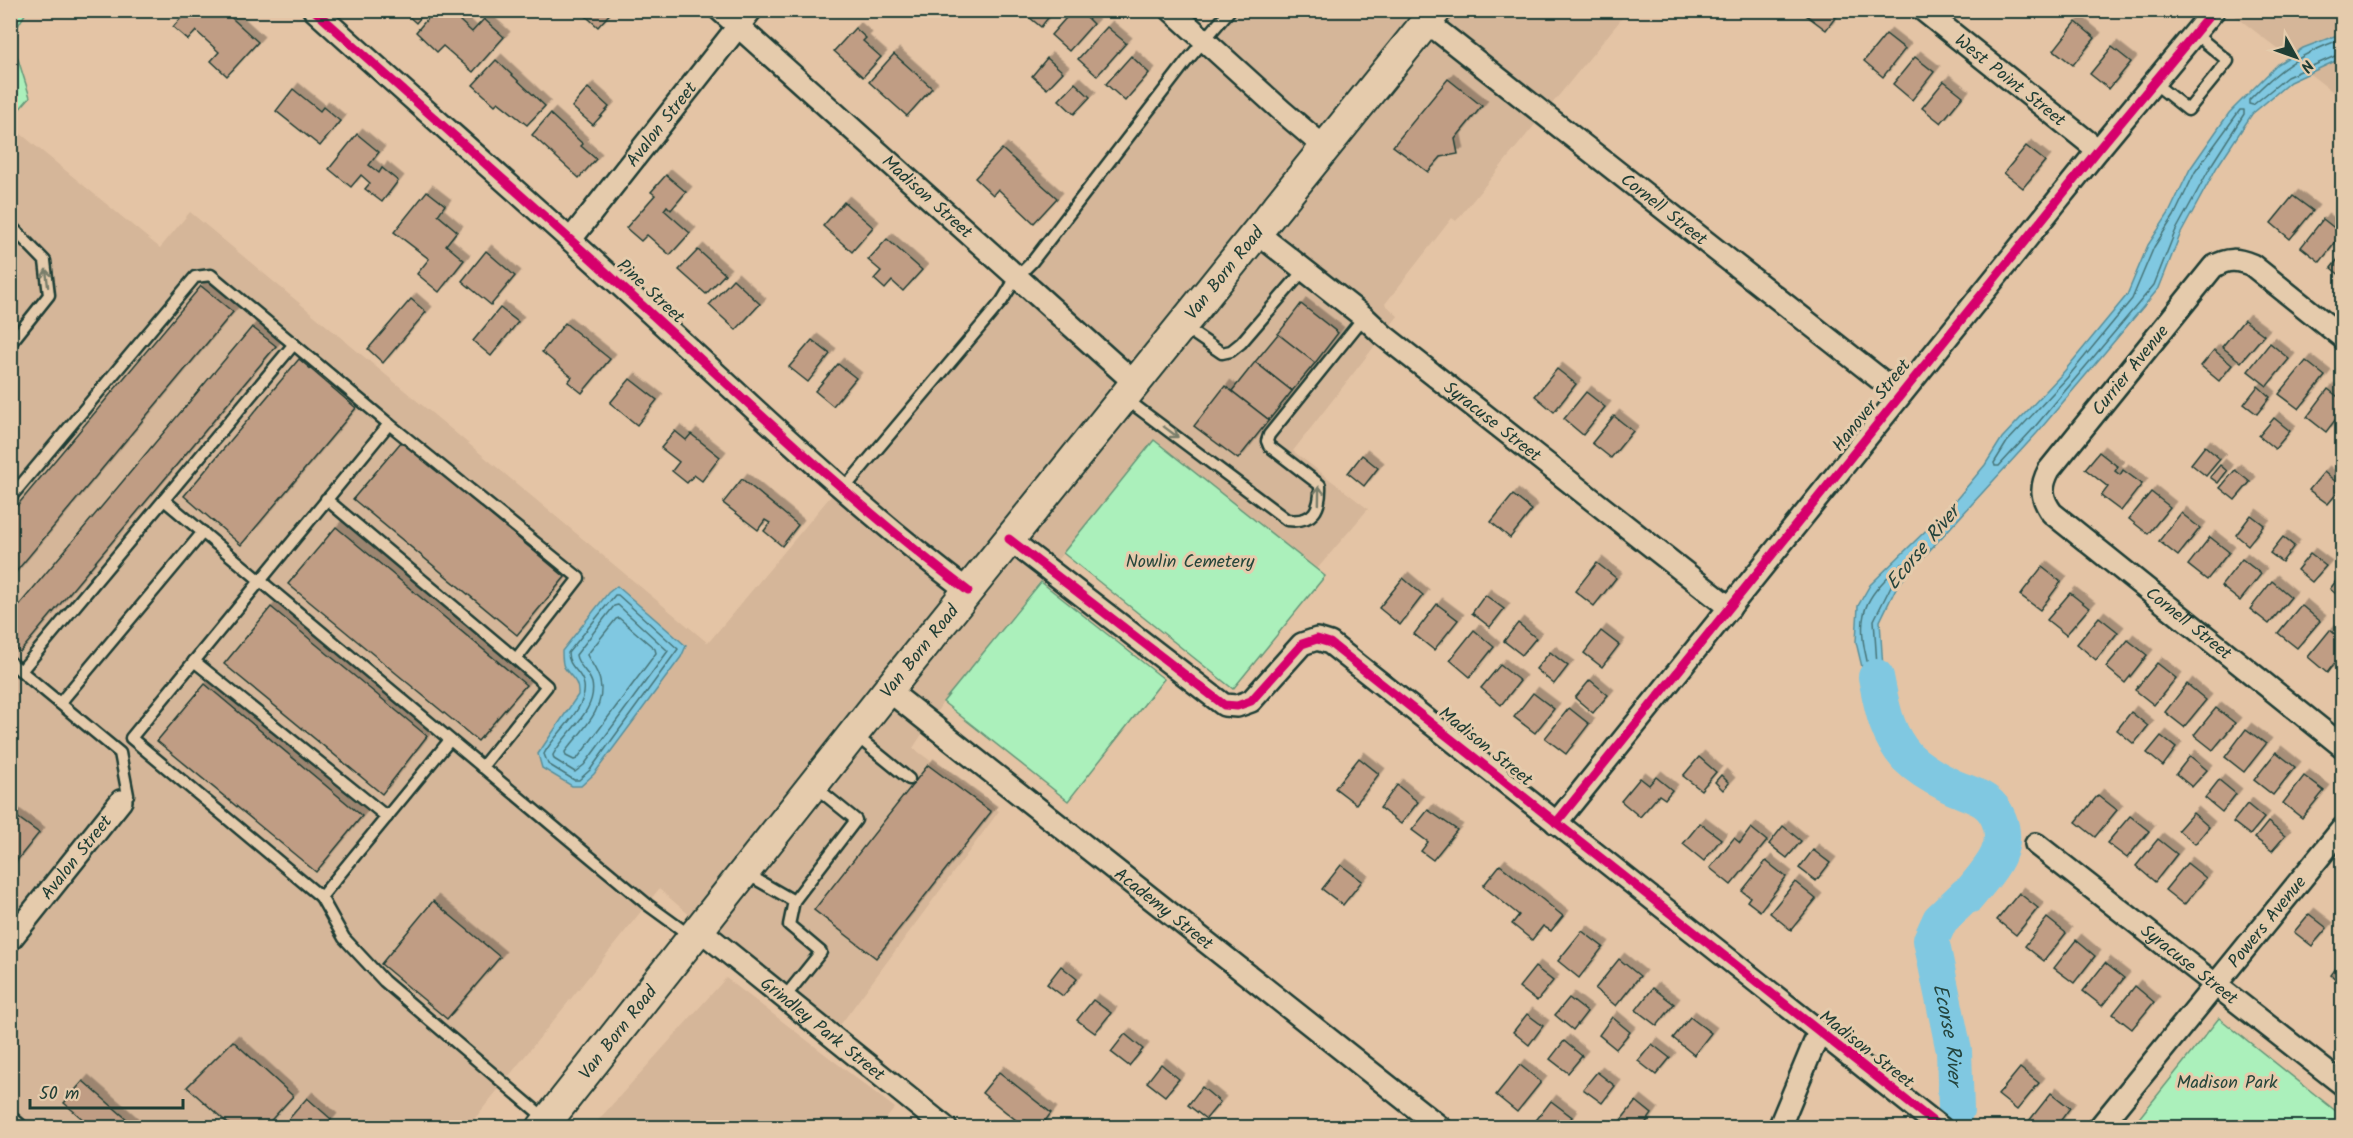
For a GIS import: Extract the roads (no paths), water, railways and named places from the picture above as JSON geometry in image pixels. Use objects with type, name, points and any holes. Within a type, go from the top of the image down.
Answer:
[{"type":"main road","name":"Van Born Road","points":[[544,1124],[1008,539],[1431,16]]},
{"type":"street","name":"Pine Street","points":[[314,10],[571,239],[843,490],[923,557],[968,591]]},
{"type":"street","name":"Madison Street","points":[[720,10],[744,19],[1016,278],[1129,390]]},
{"type":"street","points":[[1171,10],[1324,147]]},
{"type":"street","name":"West Point Street","points":[[1923,10],[2098,150]]},
{"type":"street","name":"Hanover Street","points":[[1556,823],[2153,82],[2214,10]]},
{"type":"street","name":"Cornell Street","points":[[1431,16],[1900,395]]},
{"type":"street","name":"Avalon Street","points":[[571,239],[744,19]]},
{"type":"street","name":"Syracuse Street","points":[[1257,232],[1364,317],[1383,335],[1730,608]]},
{"type":"street","name":"Currier Avenue","points":[[2042,493],[2043,482],[2049,470],[2216,265],[2238,259],[2252,265],[2343,337]]},
{"type":"street","name":"Cornell Street","points":[[2042,493],[2045,504],[2052,513],[2343,746]]},
{"type":"street","name":"Madison Street","points":[[1008,539],[1224,705],[1237,706],[1251,701],[1302,644],[1317,639],[1330,643],[1941,1128]]},
{"type":"street","name":"Academy Street","points":[[888,690],[1441,1128]]},
{"type":"street","name":"Avalon Street","points":[[10,940],[121,801]]},
{"type":"street","name":"Powers Avenue","points":[[2099,1128],[2343,829]]},
{"type":"street","name":"Syracuse Street","points":[[2036,844],[2343,1084]]},
{"type":"street","name":"Grindley Park Street","points":[[695,934],[784,998],[946,1128]]},
{"type":"street","points":[[1779,1128],[1818,1032]]},
{"type":"street","points":[[10,1123],[16,1128]]},
{"type":"lane","points":[[843,490],[1002,300],[1016,278],[1032,262],[1186,62],[1230,10]]},
{"type":"lane","points":[[2153,82],[2188,110],[2228,61],[2194,33]]},
{"type":"lane","points":[[10,225],[45,261],[49,296],[10,344]]},
{"type":"lane","points":[[1182,325],[1222,352],[1231,351],[1241,343],[1304,270]]},
{"type":"lane","points":[[10,498],[195,277],[211,276],[579,578],[516,659]]},
{"type":"lane","points":[[1129,390],[1287,520],[1299,521],[1311,516],[1319,506],[1320,485],[1269,446],[1267,441],[1269,435],[1364,317]]},
{"type":"lane","points":[[21,671],[294,344]]},
{"type":"lane","points":[[389,424],[259,579],[131,738],[321,897],[344,938],[384,981],[544,1124]]},
{"type":"lane","points":[[326,499],[547,686],[482,767]]},
{"type":"lane","points":[[164,500],[648,905],[695,934]]},
{"type":"lane","points":[[60,704],[203,532]]},
{"type":"lane","points":[[194,661],[387,817]]},
{"type":"lane","points":[[10,662],[120,753],[128,795],[121,801]]},
{"type":"lane","points":[[854,733],[909,779]]},
{"type":"lane","points":[[321,897],[450,740]]},
{"type":"lane","points":[[784,998],[821,952],[789,925],[794,901],[856,820],[813,785]]},
{"type":"lane","points":[[744,873],[794,901]]},
{"type":"water","points":[[2342,33],[2342,58],[2290,82],[2252,114],[2217,167],[2180,235],[2159,288],[2037,433],[1897,586],[1880,621],[1884,685],[1892,723],[1877,730],[1856,642],[1858,606],[1870,585],[1950,507],[1985,465],[2002,438],[2062,374],[2127,295],[2148,245],[2169,213],[2190,169],[2229,113],[2278,64],[2303,48]]},
{"type":"water","points":[[617,586],[686,646],[681,657],[594,774],[581,786],[572,786],[542,768],[538,754],[578,695],[576,682],[563,665],[562,651],[608,593]]},
{"type":"waterway","name":"Ecorse River","points":[[1876,677],[1890,729],[1907,757],[1938,779],[1984,801],[1995,812],[2002,831],[2002,842],[1995,861],[1968,896],[1966,895],[1940,920],[1931,940],[1954,1051],[1956,1110]]},
{"type":"park label","name":"Nowlin Cemetery","points":[[1190,561]]},
{"type":"park label","name":"Madison Park","points":[[2227,1082]]}]
